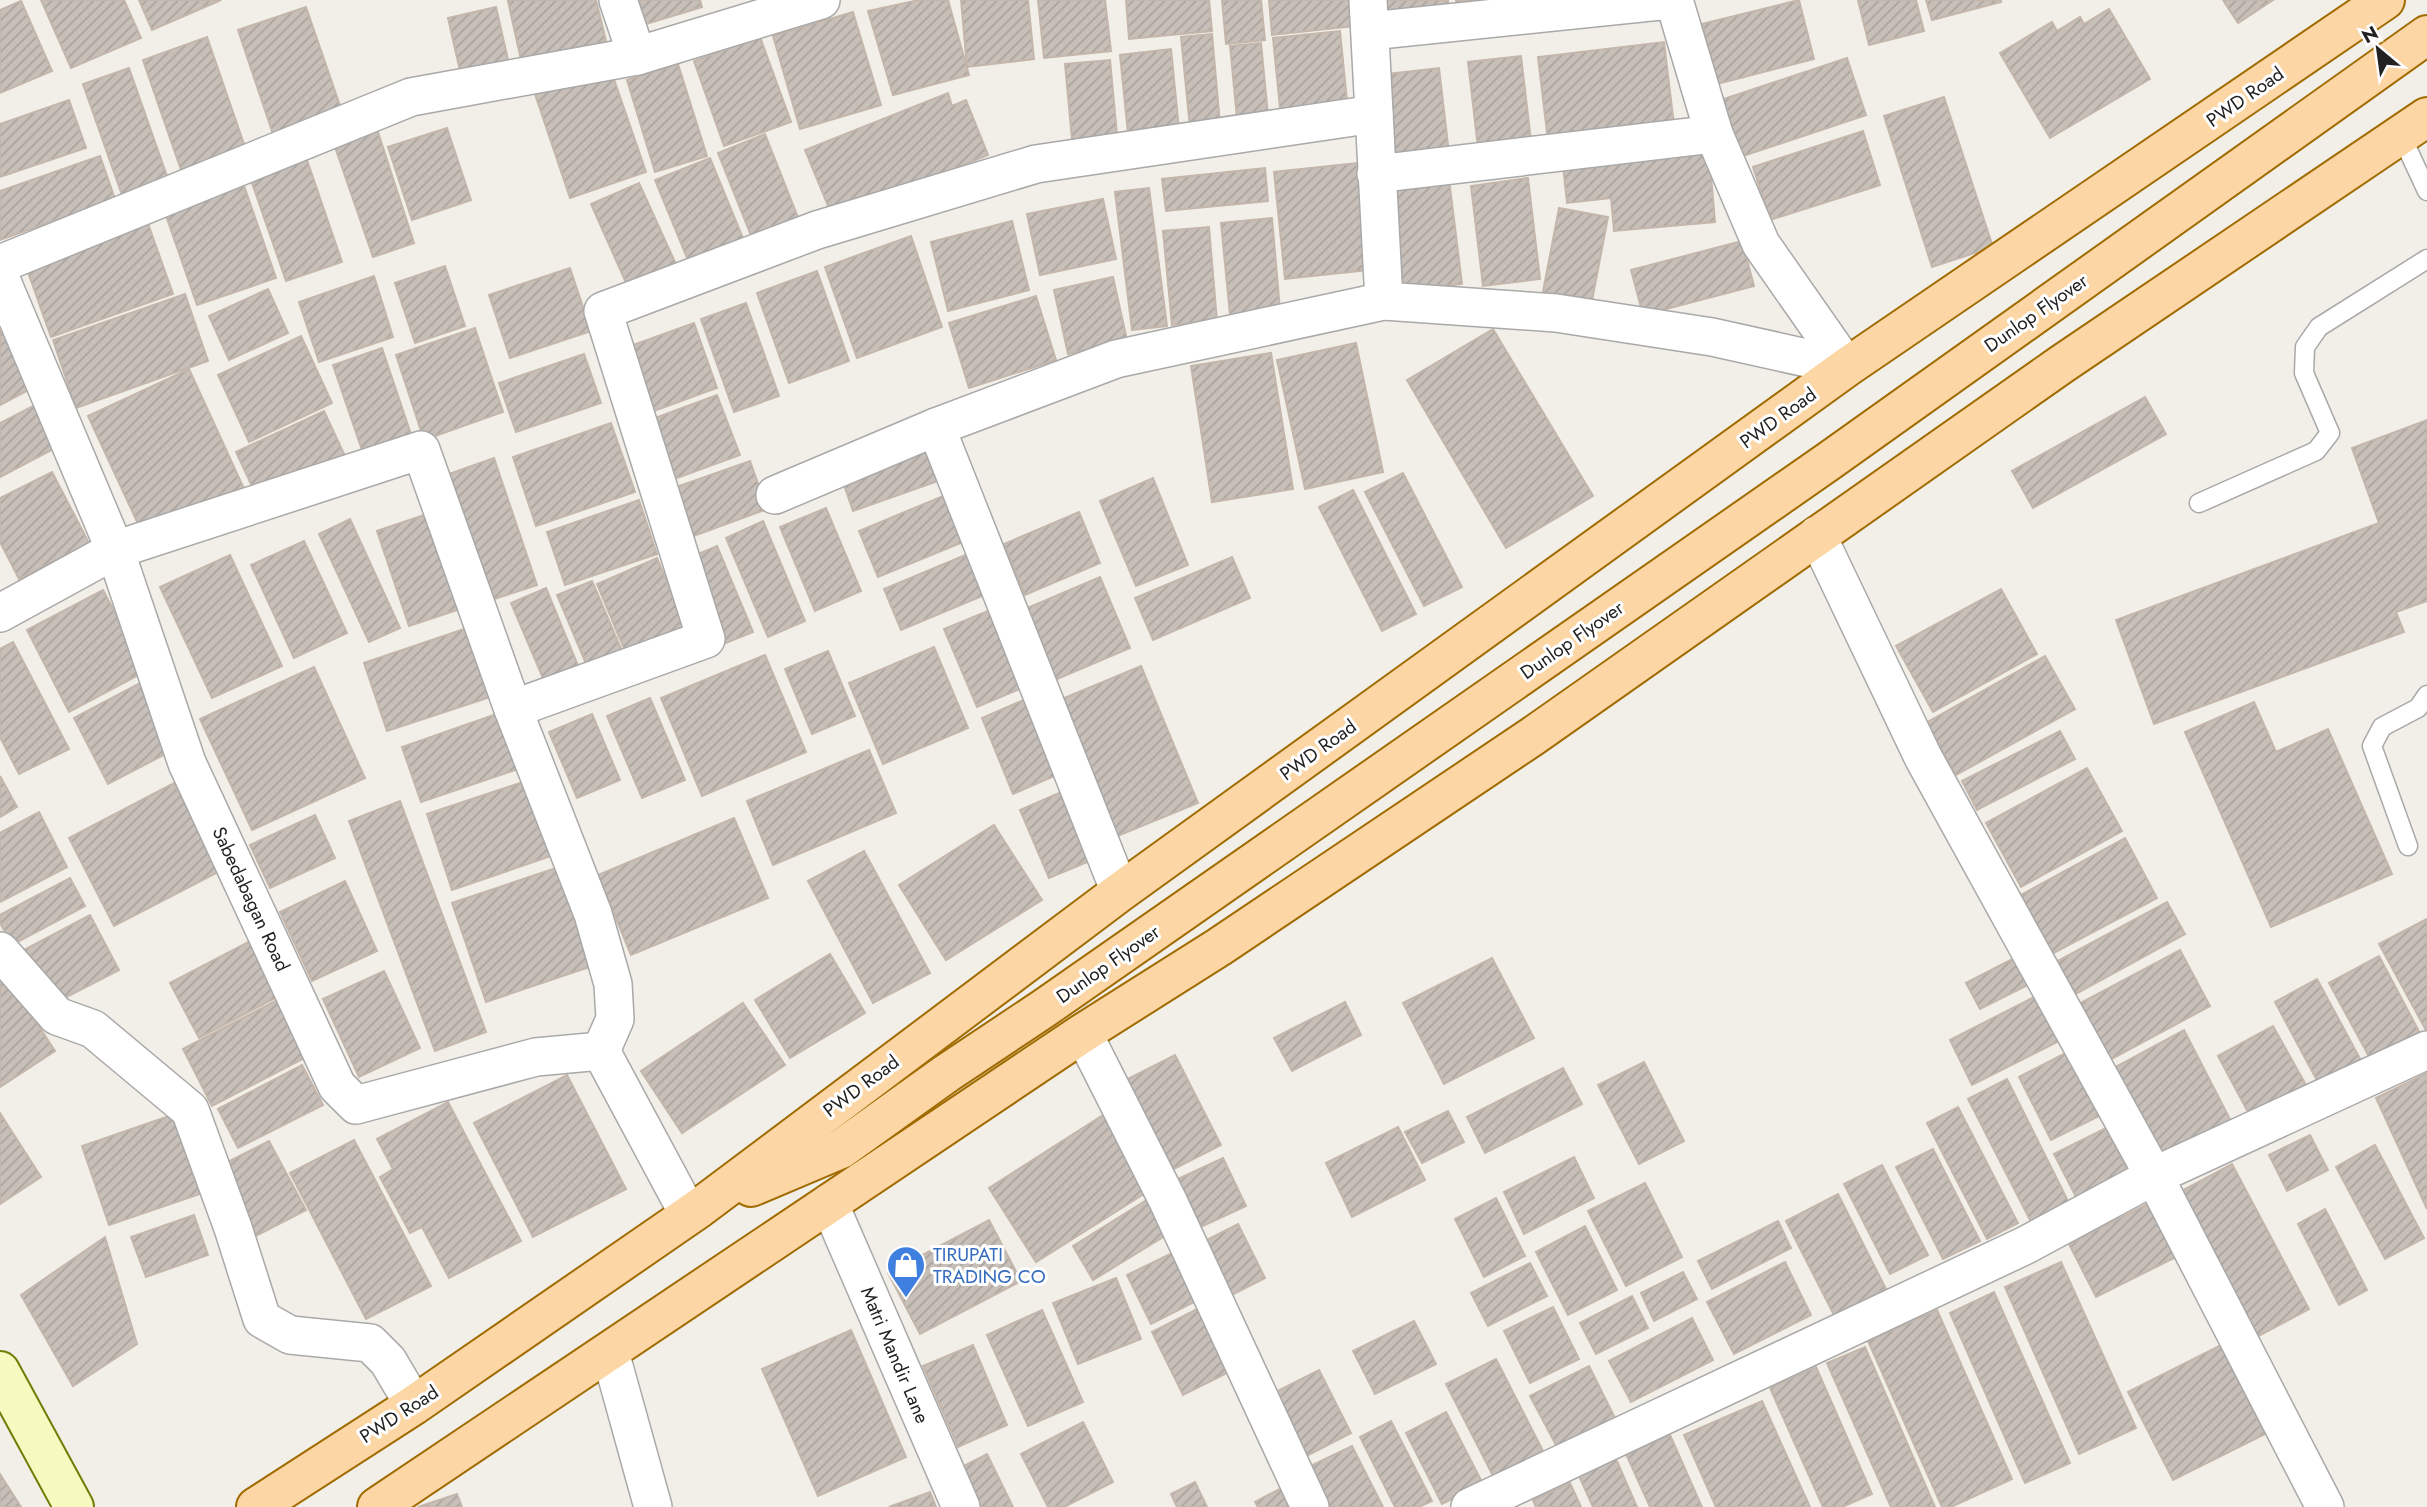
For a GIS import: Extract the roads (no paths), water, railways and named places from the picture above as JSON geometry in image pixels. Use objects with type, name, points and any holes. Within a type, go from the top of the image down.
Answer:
[{"type":"main road","name":"PWD Road","points":[[256,1507],[414,1405],[693,1212],[1120,892],[1847,367],[2385,0]]},
{"type":"main road","name":"Dunlop Flyover","points":[[693,1212],[841,1149],[1829,461],[2427,35]]},
{"type":"main road","points":[[376,1507],[1083,1033],[1219,947],[1533,736],[2050,372],[2414,126]]},
{"type":"street","points":[[618,0],[637,56]]},
{"type":"street","points":[[0,264],[411,96],[637,56],[821,0]]},
{"type":"street","points":[[1384,301],[1369,16],[1672,0],[1714,134],[1761,244],[1847,367]]},
{"type":"street","points":[[513,709],[706,639],[604,311],[817,230],[1035,164],[1374,114]]},
{"type":"street","points":[[1376,174],[1714,134]]},
{"type":"street","name":"Sabedabagan Road","points":[[0,277],[115,550],[187,763],[337,1086],[355,1105],[536,1057],[601,1051]]},
{"type":"street","points":[[775,495],[936,427],[1116,359],[1384,301],[1556,313],[1712,337],[1847,367]]},
{"type":"street","points":[[936,427],[1120,892]]},
{"type":"street","points":[[0,613],[115,550],[421,450],[513,709],[593,914],[613,984],[615,1019],[601,1051],[693,1212]]},
{"type":"street","points":[[1817,534],[1923,757],[2154,1176],[2325,1507]]},
{"type":"street","points":[[0,951],[57,1016],[93,1029],[190,1110],[233,1228],[262,1320],[290,1335],[370,1343],[388,1361],[414,1405]]},
{"type":"street","points":[[1083,1033],[1168,1201],[1310,1507]]},
{"type":"street","points":[[1471,1507],[2026,1245],[2154,1176],[2427,1050]]},
{"type":"street","name":"Matri Mandir Lane","points":[[829,1203],[961,1507]]},
{"type":"street","points":[[610,1352],[653,1507]]},
{"type":"street","points":[[0,1371],[74,1507]]},
{"type":"lane","points":[[2414,126],[2427,191]]},
{"type":"lane","points":[[2199,503],[2316,451],[2330,433],[2304,373],[2305,347],[2319,327],[2427,260]]},
{"type":"lane","points":[[2408,846],[2372,746],[2382,727],[2418,708],[2427,695]]},
{"type":"place","name":"TIRUPATI TRADING CO","points":[[906,1299]]}]
